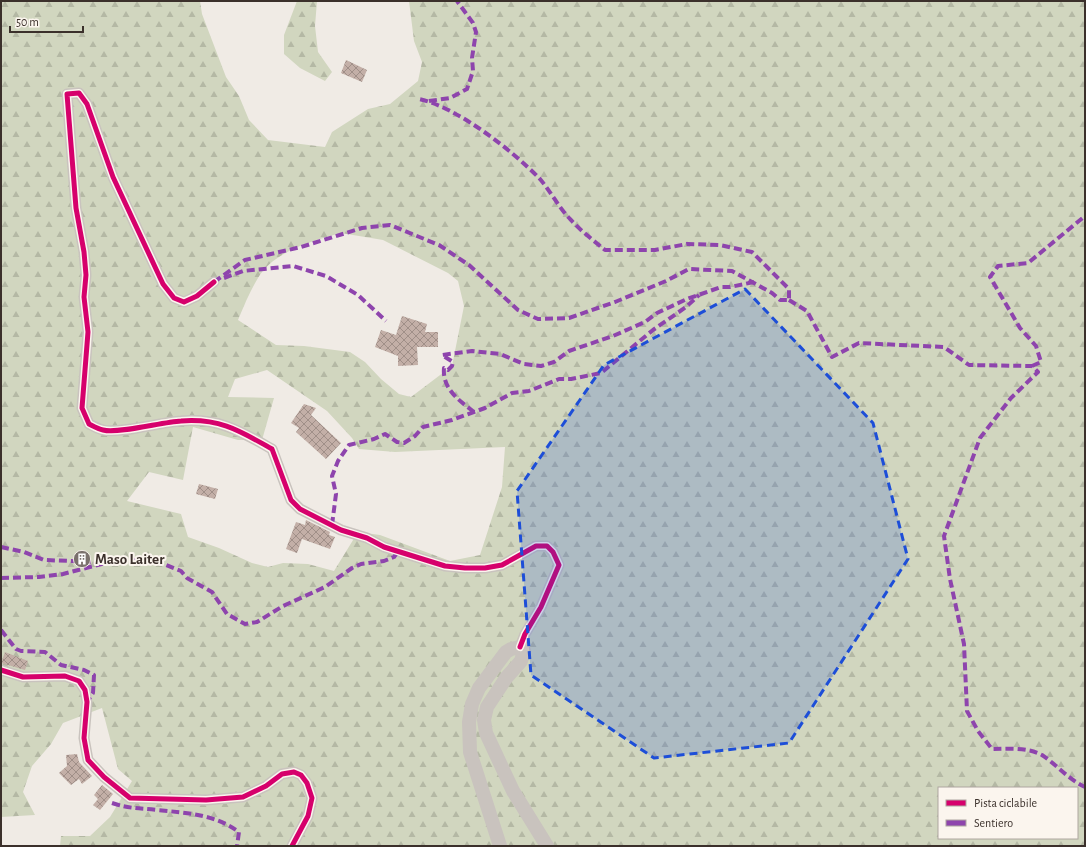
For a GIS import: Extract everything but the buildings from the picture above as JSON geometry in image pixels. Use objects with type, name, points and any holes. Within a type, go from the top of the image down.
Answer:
[{"type":"street","points":[[214,282],[197,296],[184,302],[174,298],[163,284],[113,177],[87,104],[79,93],[67,94],[76,208],[84,252],[86,275],[84,297],[88,332],[82,408],[89,424],[103,430],[129,429],[182,420],[207,421],[234,427],[272,449],[291,500],[300,509],[341,530],[367,538],[384,547],[445,566],[485,568],[502,565],[536,546],[547,546],[553,552],[559,565],[542,607],[525,634],[520,647]]},
{"type":"street","points":[[500,846],[470,752],[469,722],[472,704],[479,688],[506,652],[520,647]]},
{"type":"street","points":[[520,647],[524,651],[521,661],[506,678],[487,707],[484,720],[486,733],[513,791],[547,846]]},
{"type":"street","points":[[1,670],[23,677],[65,676],[79,681],[85,690],[87,702],[84,738],[88,760],[104,777],[130,798],[206,800],[243,797],[266,786],[282,774],[294,772],[301,775],[307,783],[312,798],[308,816],[292,846]]},
{"type":"highlighted area","points":[[745,289],[873,423],[908,559],[789,743],[654,758],[531,675],[517,491],[604,365]]},
{"type":"green space","points":[[1,1],[200,1],[202,14],[226,77],[239,96],[249,120],[268,140],[325,147],[332,132],[368,109],[390,104],[418,81],[422,62],[414,41],[409,1],[1085,1],[1085,846],[60,846],[61,836],[90,836],[110,817],[132,781],[118,769],[102,708],[63,723],[51,744],[32,766],[23,792],[35,815],[1,817]],"holes":[[[341,233],[383,240],[448,273],[458,281],[464,306],[452,366],[411,397],[399,394],[381,379],[365,362],[350,352],[304,346],[276,345],[238,320],[258,278],[265,269],[284,254],[295,248]],[[267,370],[327,411],[352,438],[359,449],[395,452],[505,447],[502,487],[480,555],[450,561],[380,535],[358,532],[334,571],[308,564],[283,563],[268,567],[252,563],[219,548],[188,537],[181,514],[127,501],[149,472],[183,480],[193,427],[238,440],[262,440],[274,398],[228,397],[235,379]]]},
{"type":"green space","points":[[297,1],[317,1],[315,26],[318,52],[332,72],[325,81],[300,68],[284,54],[284,35]]},
{"type":"marked path","points":[[429,101],[450,98],[467,89],[473,71],[472,58],[476,32],[473,23],[457,1]]},
{"type":"marked path","points":[[214,282],[245,260],[301,247],[362,228],[390,225],[439,245],[469,265],[518,310],[538,319],[569,318],[615,302],[666,281],[689,269],[732,271],[772,293],[780,300],[789,300],[789,289],[752,252],[720,245],[687,244],[655,250],[605,250],[575,224],[540,179],[500,143],[467,120],[450,111],[419,99]]},
{"type":"marked path","points":[[1032,366],[1041,362],[1036,346],[1020,328],[990,277],[998,266],[1028,263],[1085,216]]},
{"type":"marked path","points":[[224,278],[243,271],[293,266],[326,276],[358,295],[386,321]]},
{"type":"marked path","points":[[474,412],[458,399],[449,388],[444,375],[444,368],[448,370],[452,366],[453,362],[442,355],[472,351],[500,354],[524,364],[541,366],[554,362],[569,351],[613,336],[645,322],[657,313],[687,299],[721,287],[730,287],[754,282]]},
{"type":"marked path","points":[[332,525],[336,494],[332,476],[338,461],[349,445],[374,439],[385,434],[397,442],[404,443],[415,436],[423,427],[452,420],[485,408],[512,393],[529,391],[559,379],[571,379],[601,373],[653,330],[686,307],[699,295]]},
{"type":"marked path","points":[[789,300],[807,311],[832,357],[859,343],[944,347],[969,365],[1032,366],[1038,372],[1011,398],[980,438],[944,536],[950,579],[964,644],[967,711],[978,731],[992,749],[1017,749],[1036,752],[1042,755],[1073,780],[1085,787]]},
{"type":"marked path","points":[[1,547],[24,552],[44,560],[97,562]]},
{"type":"marked path","points":[[1,578],[39,577],[63,574],[113,561],[140,560],[159,562],[181,571],[187,578],[212,592],[227,614],[245,624],[257,622],[283,606],[325,587],[352,568],[361,564],[384,561],[394,557],[399,550]]},
{"type":"marked path","points":[[1,630],[16,649],[21,651],[45,652],[61,665],[84,670],[94,675],[93,693],[87,702]]},
{"type":"marked path","points":[[112,803],[129,807],[200,815],[220,821],[239,832],[237,846]]},
{"type":"cycle path","points":[[214,282],[197,296],[184,302],[174,298],[163,284],[113,177],[87,104],[79,93],[67,94],[76,208],[84,252],[86,275],[84,297],[88,332],[82,408],[89,424],[101,430],[110,431],[181,421],[207,422],[229,427],[272,449],[291,500],[300,509],[341,530],[367,538],[384,547],[445,566],[485,568],[502,565],[536,546],[547,546],[553,552],[559,565],[541,607],[525,634],[520,647]]},
{"type":"cycle path","points":[[1,670],[23,677],[65,676],[79,681],[85,690],[87,702],[84,738],[88,760],[104,777],[130,798],[206,800],[243,797],[266,786],[282,774],[294,772],[301,775],[307,783],[312,798],[308,816],[292,846]]},
{"type":"place","name":"Maso Laiter","points":[[82,559]]}]
